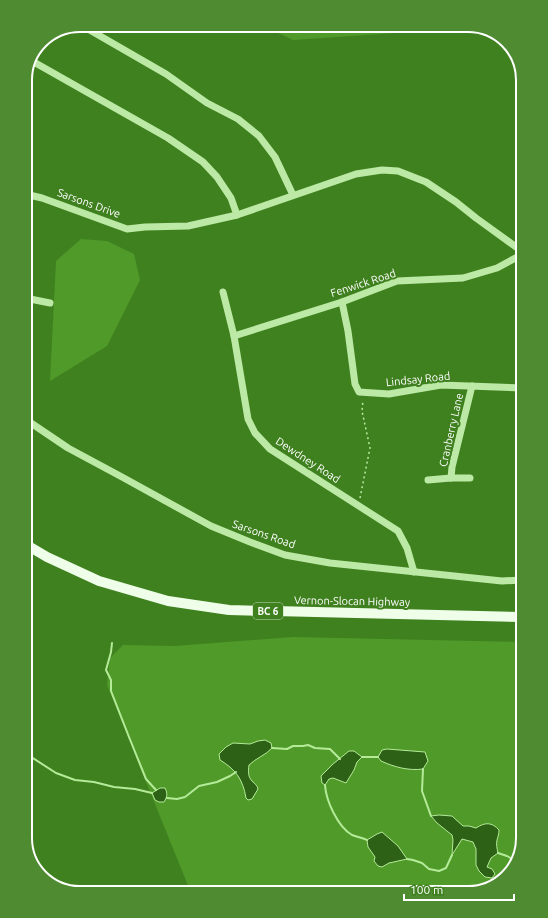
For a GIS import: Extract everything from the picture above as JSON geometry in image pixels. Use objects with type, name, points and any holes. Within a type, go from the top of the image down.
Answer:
[{"type":"main road","name":"Vernon-Slocan Highway","points":[[32,548],[47,557],[99,581],[168,602],[229,610],[516,617]]},
{"type":"street","points":[[93,32],[166,74],[206,103],[238,119],[259,136],[275,157],[293,195]]},
{"type":"street","points":[[36,63],[168,138],[203,162],[217,177],[232,198],[237,215]]},
{"type":"street","name":"Sarsons Drive","points":[[32,196],[127,229],[188,226],[237,215],[356,174],[382,170],[398,171],[426,182],[456,202],[516,248]]},
{"type":"street","name":"Fenwick Road","points":[[234,336],[342,302],[397,281],[463,278],[497,268],[516,257]]},
{"type":"street","name":"Dewdney Road","points":[[223,292],[234,336],[248,419],[255,433],[270,449],[398,531],[407,548],[414,572]]},
{"type":"street","points":[[32,299],[50,303]]},
{"type":"street","points":[[342,302],[348,331],[355,384],[359,392]]},
{"type":"street","name":"Lindsay Road","points":[[359,392],[389,394],[441,385],[516,388]]},
{"type":"street","name":"Cranberry Lane","points":[[452,478],[452,467],[472,386]]},
{"type":"street","name":"Sarsons Road","points":[[32,424],[68,448],[211,526],[285,555],[330,563],[502,581],[516,580]]},
{"type":"street","name":"Cranberry Lane","points":[[428,480],[470,478]]},
{"type":"path","points":[[359,392],[363,400],[362,411],[370,448],[359,506]]},
{"type":"shaded area","points":[[276,32],[410,32],[293,40]]},
{"type":"shaded area","points":[[81,239],[107,241],[134,254],[140,280],[107,346],[50,381],[56,261]]},
{"type":"shaded area","points":[[293,637],[516,642],[516,844],[512,856],[504,870],[489,881],[474,886],[188,886],[107,685],[110,658],[123,645],[175,646]]},
{"type":"shaded area","points":[[265,740],[271,743],[272,748],[249,765],[248,772],[250,778],[258,789],[252,799],[248,800],[238,775],[220,760],[219,754],[233,743],[250,744]]},
{"type":"shaded area","points":[[387,749],[425,752],[428,761],[423,769],[396,767],[381,761],[378,757],[382,750]]},
{"type":"shaded area","points":[[349,751],[354,751],[362,757],[357,762],[346,783],[333,778],[329,779],[325,785],[322,783],[321,776]]},
{"type":"shaded area","points":[[160,788],[165,788],[167,792],[164,802],[155,800],[152,793]]},
{"type":"shaded area","points":[[431,816],[452,816],[463,826],[476,828],[485,824],[491,824],[499,830],[497,843],[498,853],[491,858],[487,867],[492,869],[495,874],[492,878],[485,877],[479,871],[476,865],[476,849],[473,842],[462,839],[452,855],[452,835]]},
{"type":"shaded area","points":[[382,832],[398,846],[407,859],[389,863],[382,867],[378,866],[374,861],[375,857],[368,847],[367,840]]},
{"type":"waterway","points":[[112,643],[106,670],[111,680],[111,691],[146,779],[156,790]]},
{"type":"waterway","points":[[272,748],[287,749],[293,746],[308,745],[315,748],[330,749],[340,759]]},
{"type":"waterway","points":[[362,757],[378,757]]},
{"type":"waterway","points":[[32,758],[56,773],[75,780],[152,793]]},
{"type":"waterway","points":[[423,769],[422,791],[431,816]]},
{"type":"waterway","points":[[167,798],[177,799],[185,797],[199,786],[217,782],[236,772]]},
{"type":"waterway","points":[[325,785],[330,806],[342,826],[352,835],[367,840]]},
{"type":"waterway","points":[[498,853],[511,858]]},
{"type":"waterway","points":[[407,859],[422,863],[429,869],[439,871],[446,868],[452,855]]}]
